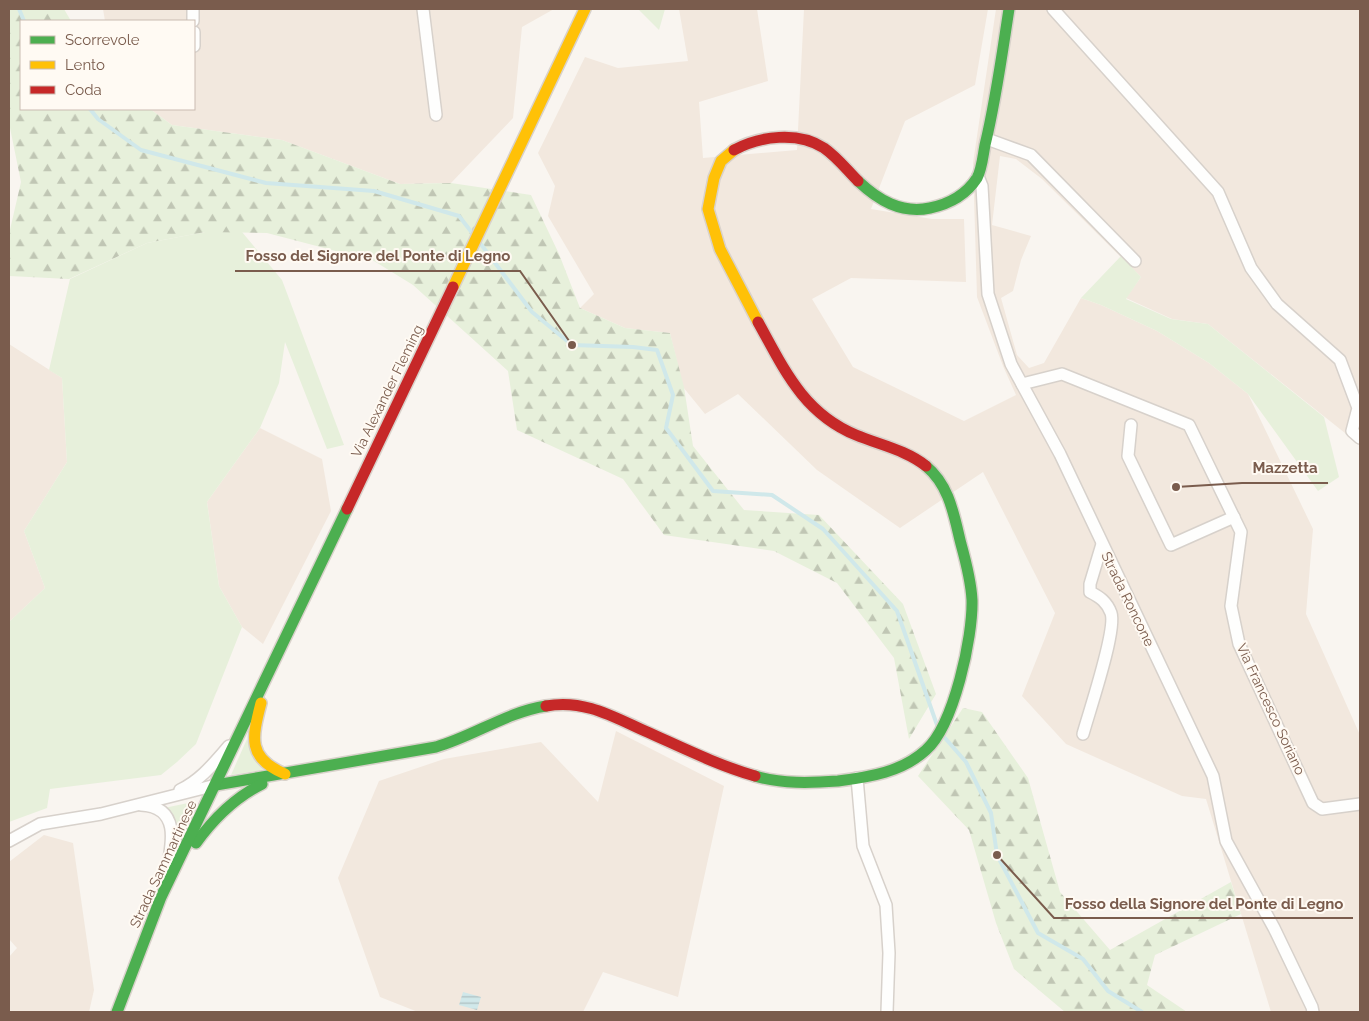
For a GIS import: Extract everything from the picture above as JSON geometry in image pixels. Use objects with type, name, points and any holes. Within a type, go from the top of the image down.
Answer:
[{"type":"street","points":[[423,9],[436,116]]},
{"type":"street","name":"Via Alexander Fleming","points":[[216,785],[237,737],[585,9]]},
{"type":"street","points":[[9,841],[40,824],[101,814],[216,785],[442,746],[504,718],[530,709],[551,705],[573,704],[599,710],[721,764],[776,781],[832,782],[882,775],[911,762],[928,748],[945,724],[955,693],[971,622],[972,599],[969,576],[955,518],[941,482],[929,468],[912,456],[846,431],[823,418],[802,398],[788,378],[720,249],[708,210],[710,193],[721,161],[731,152],[746,144],[784,137],[812,142],[825,149],[873,195],[887,203],[907,209],[924,209],[939,206],[955,199],[968,190],[978,176],[987,139],[1009,9]]},
{"type":"street","points":[[1053,9],[1218,192],[1251,268],[1277,304],[1340,360],[1358,398],[1358,408],[1352,431],[1360,438]]},
{"type":"street","points":[[987,139],[1031,155],[1136,261]]},
{"type":"street","name":"Strada Roncone","points":[[978,176],[982,186],[988,294],[1011,364],[1060,454],[1213,776],[1226,841],[1274,928],[1313,1012]]},
{"type":"street","name":"Via Francesco Soriano","points":[[1022,384],[1062,374],[1189,425],[1241,532],[1232,606],[1239,644],[1313,803],[1322,809],[1360,804]]},
{"type":"street","points":[[1131,425],[1128,456],[1171,546],[1234,517]]},
{"type":"street","points":[[1083,734],[1110,641],[1112,614],[1103,599],[1090,592],[1090,584],[1102,544]]},
{"type":"street","points":[[269,672],[253,740],[261,759],[272,769],[285,774]]},
{"type":"street","points":[[163,798],[191,785],[206,773],[237,737]]},
{"type":"street","points":[[170,880],[207,828],[227,806],[245,791],[285,774]]},
{"type":"street","points":[[857,778],[863,846],[886,905],[889,954],[887,1012]]},
{"type":"street","name":"Strada Sammartinese","points":[[117,1012],[161,897],[216,785]]},
{"type":"street","points":[[134,806],[147,806],[159,811],[171,826],[173,841],[161,897]]},
{"type":"shaded area","points":[[103,9],[554,9],[522,27],[513,118],[451,183],[400,184],[282,140],[172,125],[151,110],[195,110],[195,20],[105,20]]},
{"type":"shaded area","points":[[679,9],[757,9],[768,81],[699,102],[703,158],[797,150],[804,9],[988,9],[975,85],[905,121],[871,209],[932,219],[964,219],[966,282],[851,278],[812,299],[853,367],[964,421],[1016,395],[977,297],[973,163],[996,9],[1360,9],[1360,445],[1208,324],[1172,319],[1126,298],[1141,277],[1042,179],[1016,159],[1000,156],[992,225],[1031,236],[1021,260],[1013,291],[1001,298],[1017,355],[1029,368],[1044,363],[1081,298],[1101,305],[1157,331],[1209,363],[1248,394],[1313,529],[1306,614],[1360,735],[1360,1012],[1271,1012],[1206,799],[1182,796],[1066,744],[1022,696],[1055,613],[983,472],[900,528],[817,470],[738,394],[705,414],[683,387],[670,333],[625,328],[580,308],[594,294],[548,216],[555,186],[538,153],[585,57],[618,68],[688,61]]},
{"type":"shaded area","points":[[9,344],[62,378],[67,462],[24,531],[45,588],[9,622]]},
{"type":"shaded area","points":[[260,428],[322,459],[331,511],[263,644],[242,627],[219,586],[207,502]]},
{"type":"shaded area","points":[[616,731],[724,786],[678,997],[603,972],[583,1012],[418,1012],[380,997],[338,878],[379,781],[444,759],[541,742],[598,802]]},
{"type":"shaded area","points":[[44,835],[73,843],[94,990],[89,1012],[9,1012],[9,957],[17,948],[9,939],[9,862]]},
{"type":"green space","points":[[9,9],[64,9],[70,20],[20,20],[20,110],[151,110],[172,125],[282,140],[400,184],[451,183],[531,195],[559,254],[580,308],[625,328],[670,333],[684,387],[693,446],[744,510],[819,515],[903,604],[936,694],[909,739],[894,658],[837,583],[774,551],[664,535],[623,479],[517,430],[508,371],[413,285],[374,261],[267,233],[205,232],[147,243],[69,279],[9,276],[9,234],[21,182],[9,123]]},
{"type":"green space","points":[[638,9],[665,9],[659,30]]},
{"type":"green space","points":[[205,232],[242,232],[282,280],[344,445],[327,449],[285,342],[279,383],[260,428],[207,502],[219,586],[242,627],[196,744],[161,775],[50,789],[47,808],[9,822],[9,622],[45,588],[24,531],[67,462],[62,378],[49,370],[70,279],[147,243]]},
{"type":"green space","points":[[1121,256],[1141,277],[1126,299],[1171,319],[1208,324],[1324,417],[1339,477],[1318,491],[1248,394],[1209,363],[1157,331],[1101,305],[1081,298]]},
{"type":"green space","points":[[963,708],[982,712],[1028,778],[1060,892],[1110,950],[1231,882],[1241,914],[1155,955],[1147,985],[1187,1012],[1065,1012],[1014,969],[996,923],[969,830],[918,776]]},
{"type":"green space","points":[[247,739],[263,770],[231,775]]},
{"type":"green space","points":[[193,802],[179,835],[173,819],[164,808]]},
{"type":"water","points":[[463,992],[481,997],[477,1010],[459,1005]]},
{"type":"waterway","points":[[19,9],[24,20]]},
{"type":"waterway","points":[[91,110],[98,119],[141,150],[266,183],[374,191],[459,216],[473,234]]},
{"type":"waterway","points":[[480,243],[532,312],[572,345],[633,347],[657,350],[673,395],[666,428],[713,491],[772,495],[823,529],[897,611],[937,725]]},
{"type":"waterway","points":[[945,738],[966,762],[991,813],[997,855],[1038,933],[1083,959],[1108,991],[1142,1012]]},
{"type":"traffic: fast","points":[[858,181],[874,194],[891,204],[909,209],[930,208],[950,201],[962,194],[973,184],[979,174],[996,94],[1009,9]]},
{"type":"traffic: fast","points":[[755,776],[786,782],[838,781],[862,778],[907,764],[926,750],[936,738],[945,721],[960,680],[969,636],[972,600],[968,572],[950,502],[941,483],[926,466]]},
{"type":"traffic: fast","points":[[117,1012],[161,897],[347,509]]},
{"type":"traffic: fast","points":[[216,785],[436,747],[518,713],[546,706]]},
{"type":"traffic: fast","points":[[196,843],[225,809],[262,784]]},
{"type":"traffic: slow","points":[[453,287],[585,9]]},
{"type":"traffic: slow","points":[[734,150],[721,161],[714,178],[708,209],[720,249],[758,322]]},
{"type":"traffic: slow","points":[[261,703],[256,727],[255,746],[258,754],[264,761],[285,774]]},
{"type":"traffic: jam","points":[[734,150],[755,141],[779,137],[803,139],[824,148],[838,159],[858,181]]},
{"type":"traffic: jam","points":[[347,509],[453,287]]},
{"type":"traffic: jam","points":[[758,322],[786,373],[822,415],[856,435],[901,452],[926,466]]},
{"type":"traffic: jam","points":[[546,706],[560,704],[597,710],[713,761],[755,776]]},
{"type":"place","name":"Fosso del Signore del Ponte di Legno","points":[[572,345]]},
{"type":"place","name":"Mazzetta","points":[[1176,487]]},
{"type":"place","name":"Fosso della Signore del Ponte di Legno","points":[[997,855]]}]
